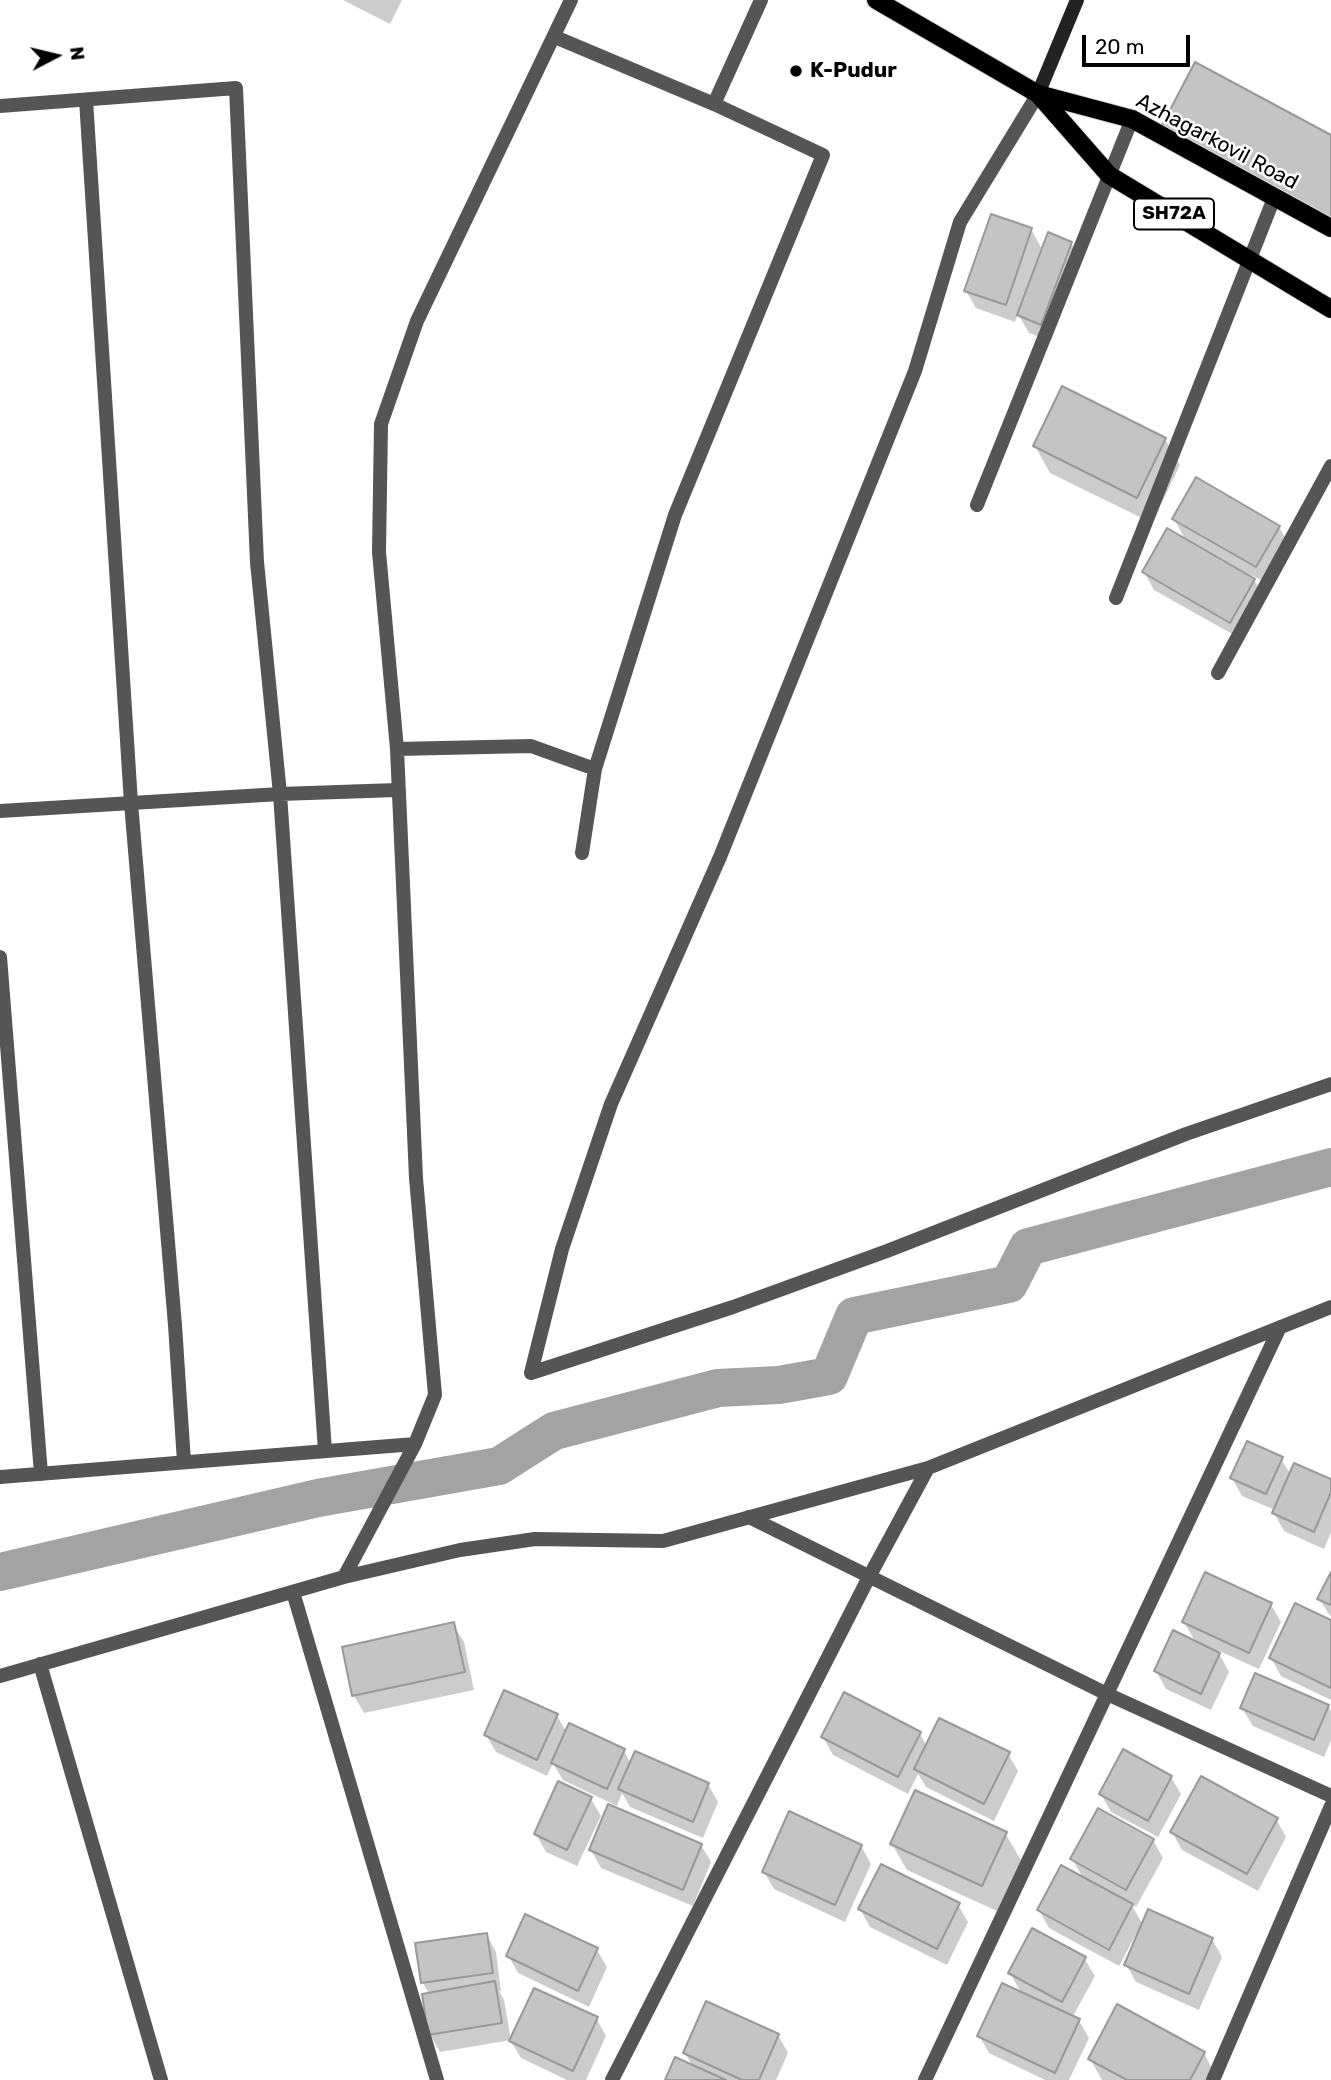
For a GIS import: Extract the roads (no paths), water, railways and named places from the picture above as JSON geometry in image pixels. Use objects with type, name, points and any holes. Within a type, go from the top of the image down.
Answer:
[{"type":"main road","name":"Azhagarkovil Road","points":[[876,0],[1038,93],[1132,119],[1331,228]]},
{"type":"main road","name":"Azhagarkovil Road","points":[[1038,93],[1109,175],[1331,309]]},
{"type":"street","points":[[344,1577],[415,1444],[435,1395],[416,1178],[397,749],[379,552],[381,424],[417,321],[571,0]]},
{"type":"street","points":[[714,104],[761,0]]},
{"type":"street","points":[[1077,0],[1038,93],[960,222],[910,384],[720,858],[611,1104],[562,1249],[531,1373],[733,1307],[887,1251],[1186,1134],[1331,1084]]},
{"type":"street","points":[[555,37],[714,104],[823,155],[675,515],[595,769],[582,853]]},
{"type":"street","points":[[0,106],[236,88],[257,562],[280,794],[325,1451]]},
{"type":"street","points":[[86,100],[131,803],[176,1325],[184,1462]]},
{"type":"street","points":[[977,505],[1132,119]]},
{"type":"street","points":[[1116,598],[1274,198]]},
{"type":"street","points":[[1218,673],[1331,466]]},
{"type":"street","points":[[397,749],[531,746],[595,769]]},
{"type":"street","points":[[0,810],[397,790]]},
{"type":"street","points":[[0,957],[41,1474]]},
{"type":"street","points":[[0,1676],[344,1577],[460,1550],[535,1539],[663,1541],[929,1468],[1331,1307]]},
{"type":"street","points":[[925,2080],[1280,1327]]},
{"type":"street","points":[[0,1477],[415,1444]]},
{"type":"street","points":[[612,2080],[869,1577],[929,1468]]},
{"type":"street","points":[[749,1517],[1107,1695],[1331,1796]]},
{"type":"street","points":[[293,1592],[437,2080]]},
{"type":"street","points":[[40,1664],[161,2080]]},
{"type":"street","points":[[1213,2080],[1331,1806]]},
{"type":"waterway","points":[[0,1572],[318,1498],[499,1466],[554,1431],[718,1388],[779,1385],[829,1376],[854,1316],[1009,1284],[1028,1247],[1331,1167]]},
{"type":"place","name":"K-Pudur","points":[[796,71]]}]
